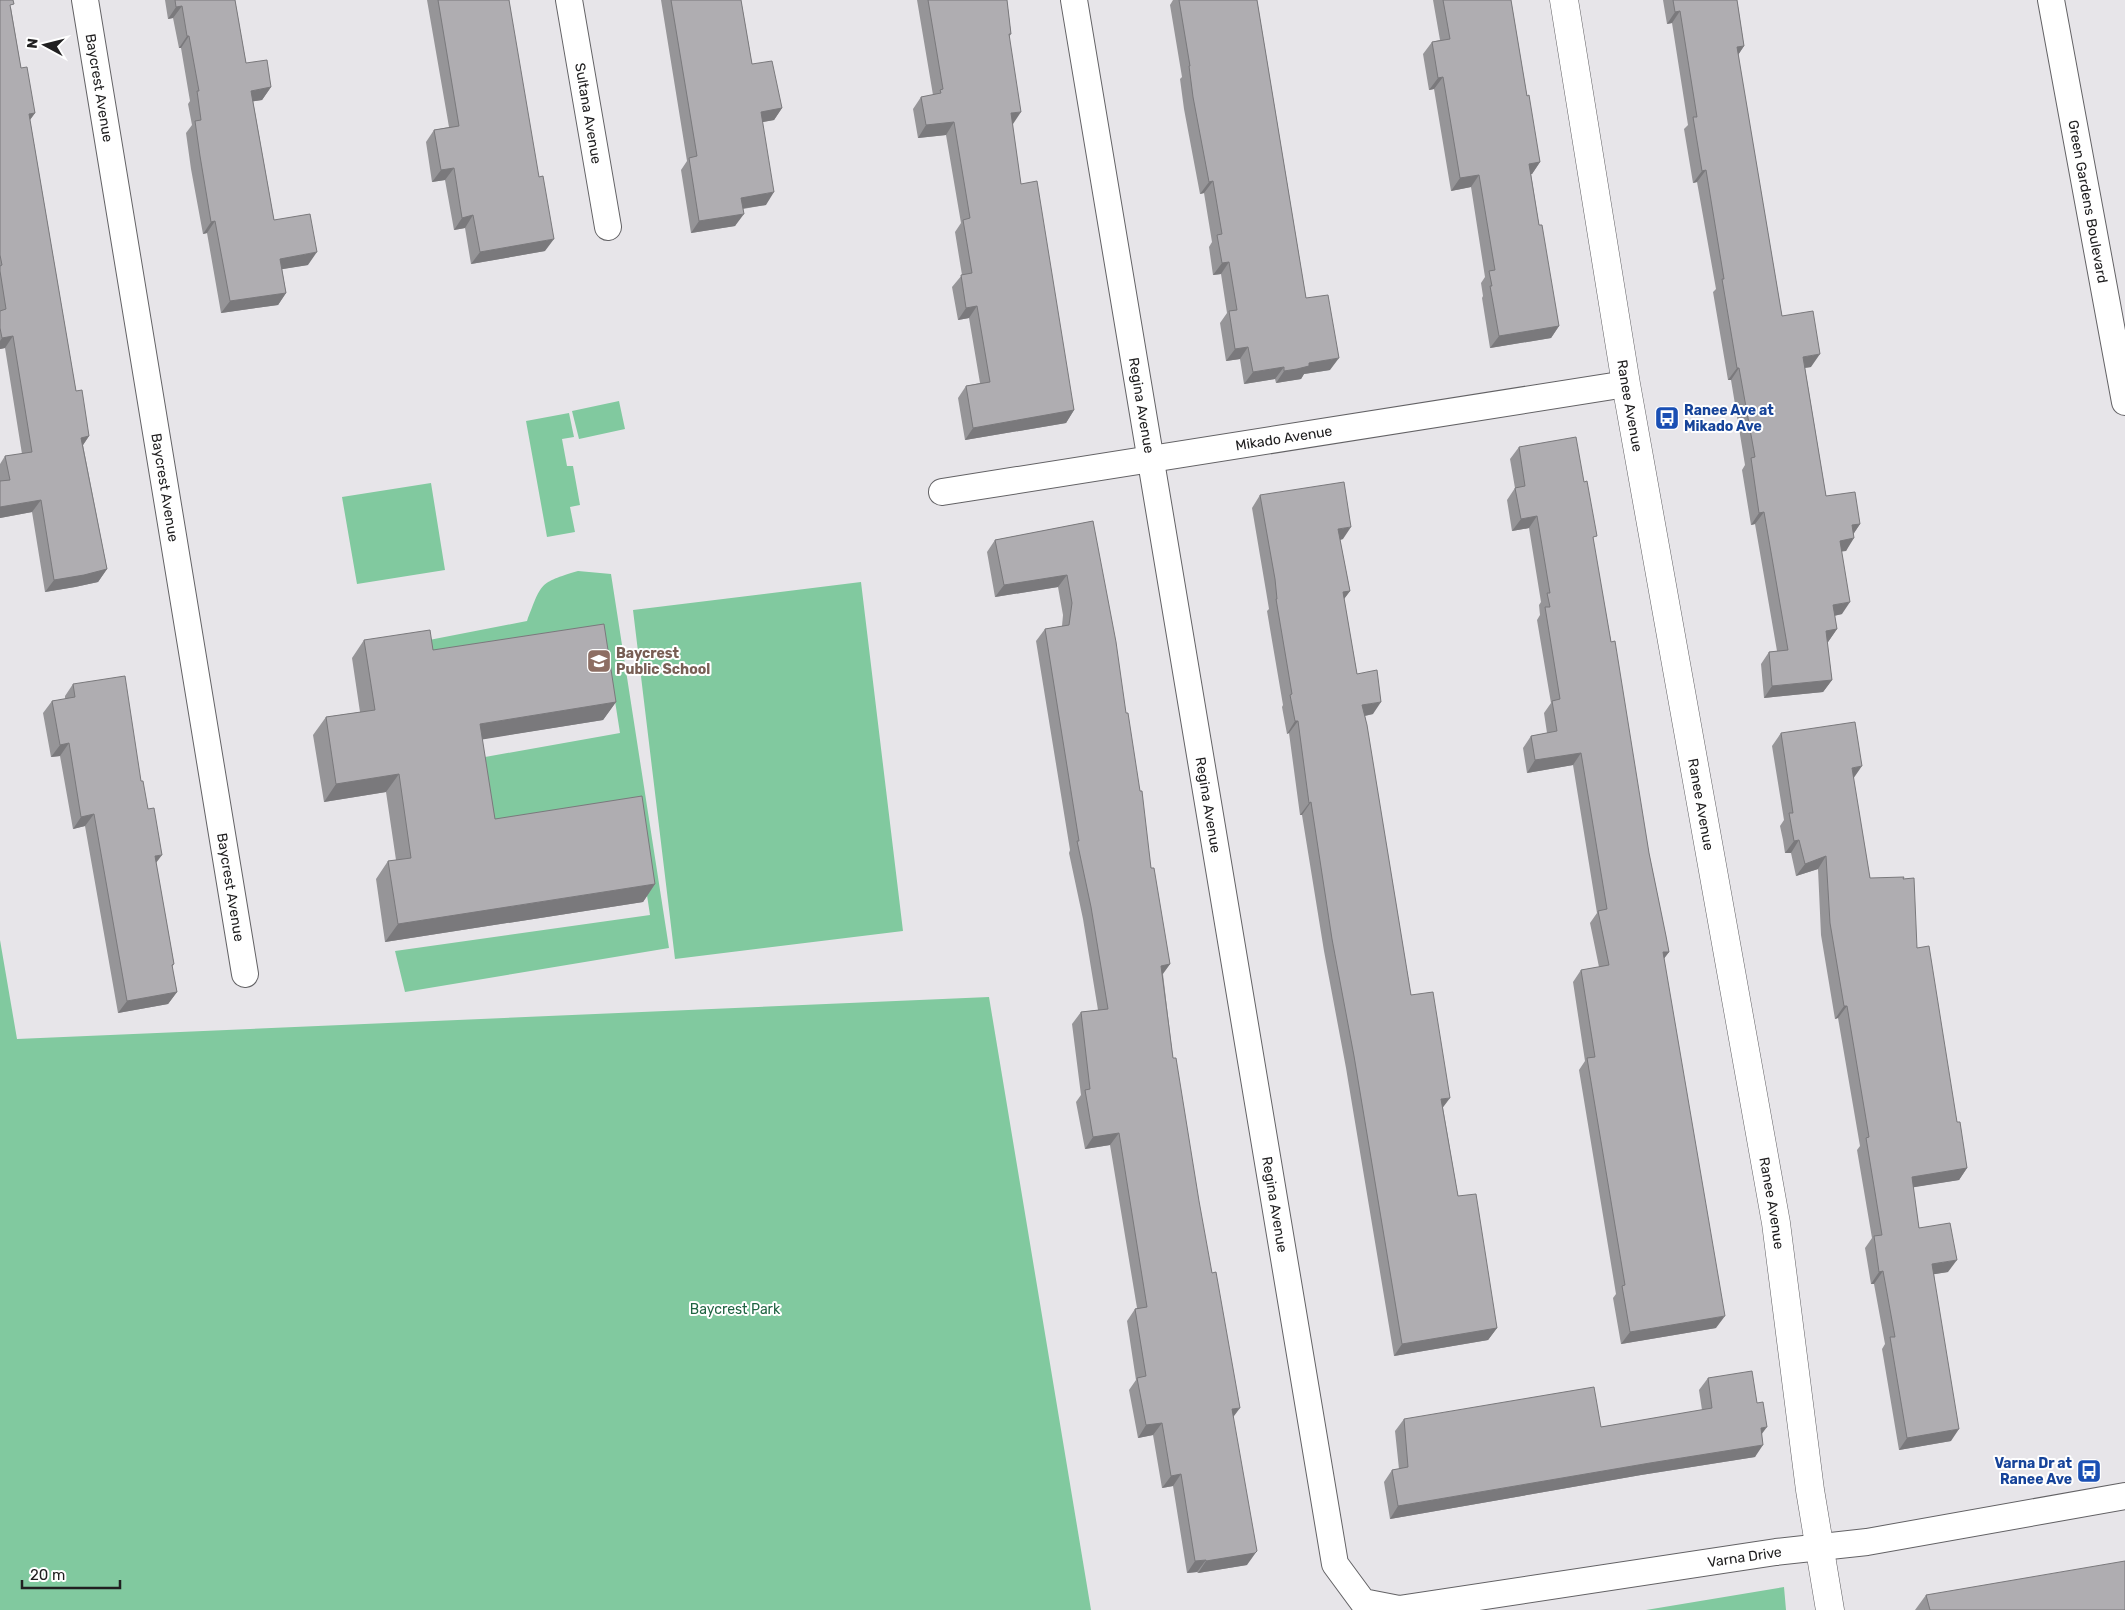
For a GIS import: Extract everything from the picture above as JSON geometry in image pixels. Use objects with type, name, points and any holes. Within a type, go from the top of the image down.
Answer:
[{"type":"street","name":"Baycrest Avenue","points":[[85,0],[245,974]]},
{"type":"street","name":"Sultana Avenue","points":[[569,0],[608,227]]},
{"type":"street","name":"Regina Avenue","points":[[1074,0],[1335,1564],[1363,1602]]},
{"type":"street","name":"Ranee Avenue","points":[[1564,0],[1626,384],[1776,1224],[1810,1490],[1830,1610]]},
{"type":"street","name":"Green Gardens Boulevard","points":[[2051,0],[2125,402]]},
{"type":"street","name":"Mikado Avenue","points":[[942,492],[1626,384]]},
{"type":"street","name":"Varna Drive","points":[[1363,1602],[1399,1609],[1776,1552],[1867,1542],[2125,1496]]},
{"type":"green space","points":[[619,401],[625,429],[579,439],[572,411]]},
{"type":"green space","points":[[569,413],[574,437],[562,439],[567,466],[573,466],[580,505],[570,507],[575,532],[547,537],[526,421]]},
{"type":"green space","points":[[431,483],[445,570],[357,584],[342,497]]},
{"type":"green space","points":[[578,571],[611,574],[669,948],[405,992],[395,951],[650,915],[633,803],[488,827],[474,759],[620,733],[604,631],[428,663],[424,641],[527,621],[543,586],[555,579]]},
{"type":"green space","points":[[861,582],[903,931],[675,959],[633,610]]},
{"type":"green space","name":"Baycrest Park","points":[[0,940],[17,1039],[989,997],[1091,1610],[0,1610]]},
{"type":"green space","points":[[1784,1587],[1786,1610],[1646,1610]]},
{"type":"building","points":[[0,0],[13,0],[14,4],[10,5],[21,68],[27,67],[35,113],[29,114],[76,391],[82,390],[89,436],[81,438],[107,569],[54,580],[41,500],[0,507],[0,481],[10,480],[5,456],[32,452],[13,336],[2,338],[0,328],[0,311],[6,309],[0,271],[0,266],[2,265],[0,255]]},
{"type":"building","points":[[175,0],[235,0],[246,63],[267,60],[271,87],[251,91],[274,220],[310,214],[317,252],[280,259],[286,293],[230,301],[215,221],[211,222],[200,156],[195,121],[201,120],[197,91],[199,91],[189,36],[187,36],[182,6],[176,7]]},
{"type":"building","points":[[438,0],[509,0],[539,177],[543,176],[554,239],[480,252],[473,215],[462,218],[454,168],[441,170],[434,130],[459,126]]},
{"type":"building","points":[[671,0],[741,0],[752,64],[772,61],[782,108],[761,112],[774,192],[741,198],[744,214],[699,221],[689,158],[697,156]]},
{"type":"building","points":[[928,0],[1007,0],[1011,34],[1009,34],[1021,112],[1011,113],[1021,184],[1037,181],[1074,410],[973,428],[966,386],[990,382],[977,306],[966,308],[961,275],[972,273],[963,220],[970,218],[954,122],[926,125],[921,97],[941,93],[940,90],[943,89]]},
{"type":"building","points":[[1179,0],[1257,0],[1306,298],[1328,295],[1339,358],[1309,363],[1309,366],[1297,369],[1284,371],[1284,367],[1253,372],[1248,347],[1235,349],[1229,311],[1237,310],[1229,262],[1222,263],[1217,235],[1222,234],[1213,181],[1209,182],[1193,97]]},
{"type":"building","points":[[1443,0],[1511,0],[1540,162],[1529,164],[1539,225],[1542,225],[1559,326],[1499,336],[1489,271],[1495,270],[1479,175],[1460,178],[1443,77],[1438,78],[1432,42],[1450,39]]},
{"type":"building","points":[[1673,0],[1737,0],[1744,46],[1737,47],[1782,316],[1813,311],[1820,354],[1803,357],[1826,496],[1855,492],[1860,524],[1852,525],[1854,538],[1840,541],[1850,602],[1833,605],[1837,629],[1826,631],[1832,680],[1772,686],[1769,652],[1788,650],[1764,512],[1759,513],[1751,458],[1755,457],[1739,368],[1737,368],[1706,170],[1702,171],[1693,117],[1697,117],[1680,11],[1675,12]]},
{"type":"building","points":[[1576,437],[1584,482],[1587,481],[1597,536],[1593,537],[1611,642],[1615,641],[1649,853],[1669,952],[1663,952],[1725,1316],[1630,1332],[1622,1286],[1625,1285],[1587,1058],[1595,1057],[1581,970],[1609,965],[1598,911],[1607,909],[1581,753],[1535,760],[1531,736],[1557,731],[1552,701],[1560,699],[1545,607],[1550,607],[1547,593],[1550,593],[1537,516],[1521,519],[1515,488],[1525,486],[1519,447]]},
{"type":"building","points":[[1344,482],[1351,527],[1338,529],[1350,591],[1343,592],[1357,674],[1377,670],[1381,702],[1362,705],[1367,725],[1411,995],[1433,992],[1450,1098],[1441,1099],[1458,1196],[1476,1194],[1497,1328],[1402,1344],[1354,1056],[1332,939],[1311,802],[1309,803],[1298,721],[1295,721],[1290,695],[1292,694],[1276,599],[1275,579],[1260,495]]},
{"type":"building","points":[[1093,521],[1116,642],[1140,791],[1142,791],[1151,868],[1154,868],[1170,964],[1161,966],[1173,1058],[1176,1058],[1212,1273],[1216,1272],[1240,1408],[1232,1409],[1257,1551],[1255,1553],[1206,1561],[1195,1561],[1181,1474],[1171,1476],[1162,1423],[1146,1425],[1137,1378],[1146,1376],[1135,1309],[1147,1307],[1119,1133],[1093,1137],[1085,1090],[1090,1089],[1081,1012],[1108,1009],[1091,907],[1077,841],[1079,841],[1045,629],[1069,625],[1072,603],[1067,575],[1004,585],[995,540]]},
{"type":"building","points":[[604,624],[616,702],[480,724],[495,819],[642,796],[655,884],[398,924],[388,861],[411,858],[399,774],[336,784],[326,717],[375,710],[364,640],[430,630],[433,650]]},
{"type":"building","points":[[125,676],[141,781],[143,781],[148,809],[154,808],[162,855],[155,856],[174,964],[172,965],[177,992],[127,1001],[94,814],[81,817],[69,743],[60,745],[52,701],[75,697],[73,684]]},
{"type":"building","points":[[1855,722],[1862,766],[1852,768],[1870,878],[1914,878],[1917,948],[1929,946],[1957,1122],[1960,1122],[1967,1168],[1912,1177],[1919,1228],[1950,1223],[1957,1260],[1932,1264],[1959,1429],[1907,1438],[1890,1337],[1895,1337],[1883,1271],[1879,1272],[1874,1236],[1882,1235],[1866,1138],[1869,1137],[1847,1006],[1844,1006],[1830,923],[1826,856],[1805,864],[1799,840],[1794,841],[1789,813],[1793,813],[1781,733]]},
{"type":"building","points":[[1752,1371],[1757,1403],[1763,1402],[1767,1427],[1761,1428],[1763,1445],[1398,1506],[1392,1470],[1408,1467],[1404,1419],[1594,1387],[1601,1427],[1712,1408],[1708,1378]]},
{"type":"building","points":[[2125,1561],[2125,1610],[1930,1610],[1926,1595]]},
{"type":"place","name":"Ranee Ave at Mikado Ave","points":[[1667,418]]},
{"type":"place","name":"Baycrest Public School","points":[[599,661]]},
{"type":"place","name":"Varna Dr at Ranee Ave","points":[[2089,1471]]}]
